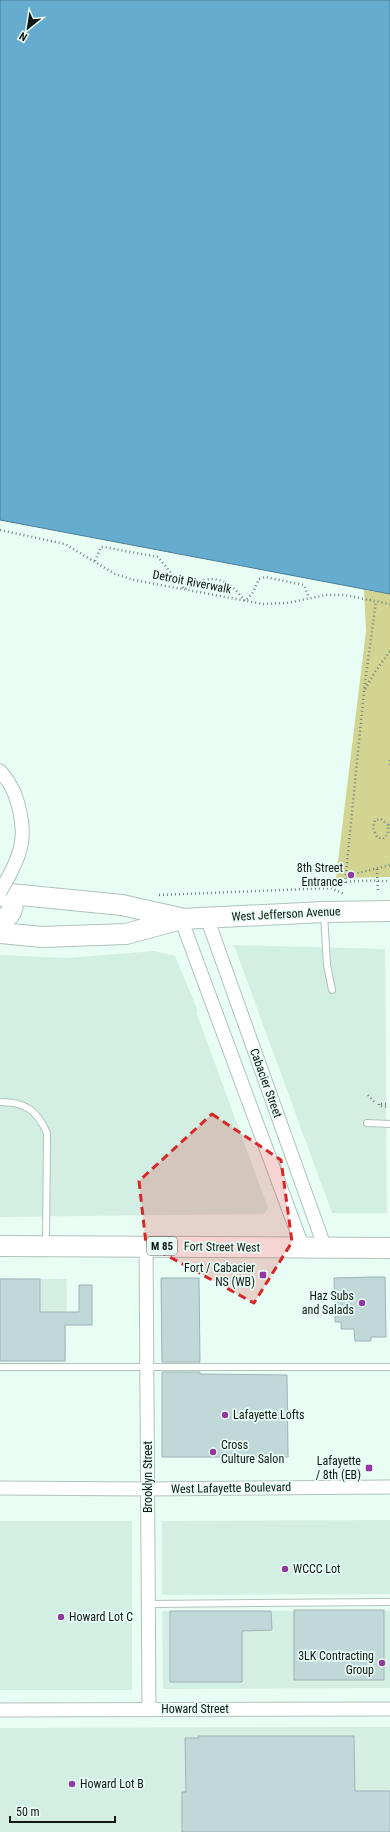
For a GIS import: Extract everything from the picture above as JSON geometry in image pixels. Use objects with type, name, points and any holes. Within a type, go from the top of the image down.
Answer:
[{"type":"main road","name":"West Jefferson Avenue","points":[[0,893],[122,905],[182,919]]},
{"type":"main road","points":[[0,893],[8,897],[13,904],[12,911],[8,917],[0,920]]},
{"type":"main road","name":"West Jefferson Avenue","points":[[0,933],[42,937],[126,934],[182,919],[324,912],[387,902]]},
{"type":"main road","name":"Fort Street West","points":[[0,1246],[146,1245],[218,1248],[325,1248]]},
{"type":"main road","name":"M 85","points":[[325,1248],[390,1248]]},
{"type":"street","points":[[0,771],[14,792],[22,817],[22,841],[14,867],[0,893]]},
{"type":"street","name":"Cabacier Street","points":[[207,918],[325,1248]]},
{"type":"street","name":"Cabacier Street","points":[[182,919],[303,1248]]},
{"type":"street","name":"Brooklyn Street","points":[[146,1245],[148,1367],[149,1709]]},
{"type":"street","name":"West Lafayette Boulevard","points":[[0,1488],[148,1489],[390,1487]]},
{"type":"street","name":"Howard Street","points":[[0,1710],[390,1709]]},
{"type":"lane","points":[[324,912],[327,965],[332,990]]},
{"type":"lane","points":[[0,1102],[18,1103],[27,1107],[42,1121],[46,1133],[46,1246]]},
{"type":"lane","points":[[367,1123],[390,1124]]},
{"type":"lane","points":[[0,1367],[390,1367]]},
{"type":"lane","points":[[148,1604],[390,1602]]},
{"type":"path","name":"Detroit Riverwalk","points":[[0,530],[60,542],[124,578],[245,601],[276,604],[335,595],[390,604]]},
{"type":"path","points":[[95,561],[101,547],[156,556],[184,589],[204,581],[218,580],[232,586],[245,601],[252,594],[259,579],[265,577],[304,585],[309,598]]},
{"type":"path","points":[[345,883],[364,691],[376,601]]},
{"type":"path","points":[[364,691],[390,651]]},
{"type":"path","points":[[390,760],[390,768]]},
{"type":"path","points":[[381,819],[389,824],[388,834],[386,837],[380,839],[377,837],[373,828],[375,820],[381,819]]},
{"type":"path","points":[[346,876],[390,866]]},
{"type":"path","points":[[377,869],[378,893],[387,902]]},
{"type":"path","points":[[331,888],[335,884],[390,881]]},
{"type":"path","points":[[219,893],[331,888],[342,894],[350,894]]},
{"type":"path","points":[[373,893],[378,893]]},
{"type":"path","points":[[368,1095],[375,1103]]},
{"type":"path","points":[[380,1104],[379,1106],[388,1106]]},
{"type":"highlighted area","points":[[212,1114],[281,1160],[292,1242],[254,1303],[146,1244],[139,1181]]},
{"type":"shaded area","points":[[232,945],[385,949],[387,1213],[332,1213],[235,948]]},
{"type":"shaded area","points":[[154,951],[175,956],[198,1011],[196,1012],[268,1208],[264,1214],[0,1217],[0,955],[68,958]]},
{"type":"shaded area","points":[[0,1278],[67,1279],[66,1362],[0,1362]]},
{"type":"shaded area","name":"WCCC Lot","points":[[390,1520],[390,1594],[162,1595],[162,1521]]},
{"type":"shaded area","name":"Howard Lot C","points":[[0,1521],[132,1521],[132,1690],[0,1690]]},
{"type":"shaded area","points":[[162,1611],[390,1611],[390,1688],[163,1689]]},
{"type":"shaded area","points":[[390,1727],[390,1832],[0,1832],[0,1728]]},
{"type":"green space","points":[[364,590],[390,594],[390,877],[336,878],[366,631]]},
{"type":"water","points":[[0,0],[390,0],[390,594],[0,520]]},
{"type":"building","points":[[385,1277],[386,1337],[371,1337],[371,1341],[355,1341],[354,1329],[341,1329],[341,1322],[335,1322],[334,1278]]},
{"type":"building","points":[[161,1278],[199,1278],[200,1362],[162,1362]]},
{"type":"building","points":[[0,1279],[40,1279],[40,1312],[79,1312],[79,1285],[92,1285],[92,1325],[65,1325],[65,1361],[0,1361]]},
{"type":"building","name":"Lafayette Lofts","points":[[162,1372],[287,1375],[288,1457],[162,1457]]},
{"type":"building","points":[[294,1610],[384,1610],[384,1680],[294,1680]]},
{"type":"building","points":[[170,1611],[271,1611],[272,1630],[242,1631],[242,1682],[170,1682]]},
{"type":"building","points":[[198,1736],[354,1736],[355,1791],[390,1791],[390,1832],[182,1832],[182,1792],[186,1792],[185,1738],[199,1738]]},
{"type":"place","name":"8th Street Entrance","points":[[351,875]]},
{"type":"place","name":"Fort / Cabacier NS (WB)","points":[[263,1275]]},
{"type":"place","name":"Haz Subs and Salads","points":[[362,1303]]},
{"type":"place","name":"Lafayette Lofts","points":[[225,1415]]},
{"type":"place","name":"Cross Culture Salon","points":[[213,1452]]},
{"type":"place","name":"Lafayette / 8th (EB)","points":[[369,1468]]},
{"type":"place","name":"WCCC Lot","points":[[285,1569]]},
{"type":"place","name":"Howard Lot C","points":[[61,1617]]},
{"type":"place","name":"3LK Contracting Group","points":[[382,1663]]},
{"type":"place","name":"Howard Lot B","points":[[72,1784]]}]
